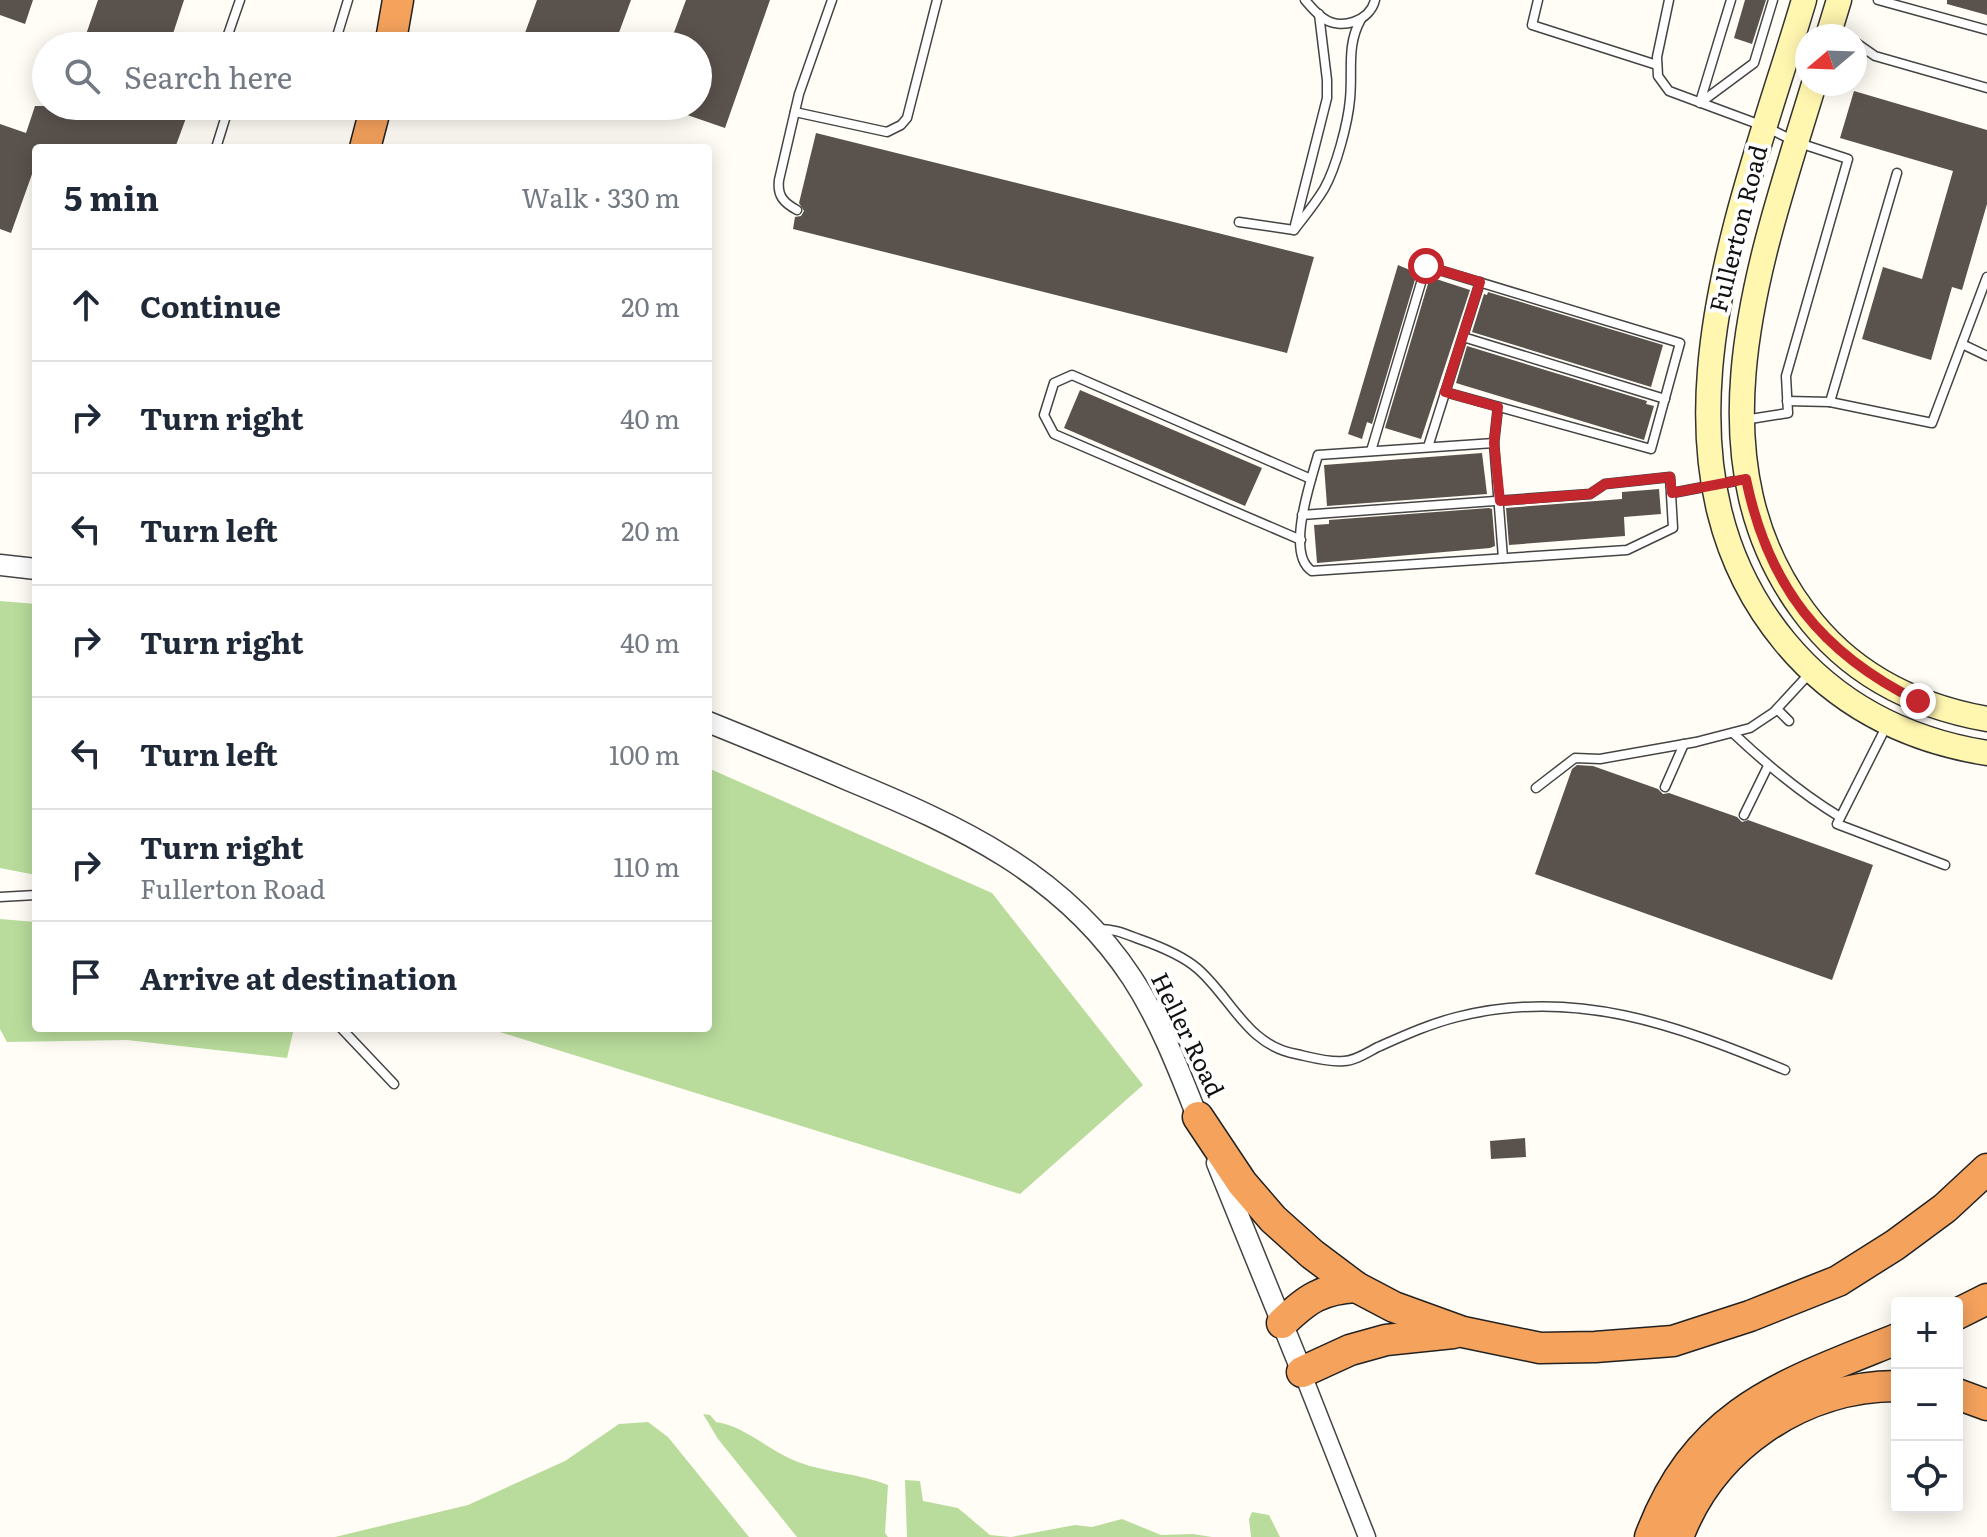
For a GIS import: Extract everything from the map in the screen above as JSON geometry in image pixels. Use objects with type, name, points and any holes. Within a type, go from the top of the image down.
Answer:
[{"type":"highway","points":[[392,32],[398,0]]},
{"type":"highway","points":[[366,144],[372,120]]},
{"type":"highway","points":[[1198,1117],[1242,1183],[1273,1219],[1356,1287],[1394,1307],[1463,1332],[1540,1348],[1673,1341],[1750,1316],[1838,1281],[1933,1217],[1987,1169]]},
{"type":"highway","points":[[1282,1323],[1319,1294],[1333,1288],[1356,1287]]},
{"type":"highway","points":[[1963,1311],[1987,1299]]},
{"type":"highway","points":[[1302,1372],[1350,1350],[1386,1340],[1463,1332]]},
{"type":"highway","points":[[1650,1537],[1663,1505],[1685,1470],[1710,1439],[1740,1412],[1784,1386],[1891,1341]]},
{"type":"highway","points":[[1678,1537],[1696,1500],[1726,1460],[1773,1421],[1827,1396],[1891,1386]]},
{"type":"highway","points":[[1963,1396],[1987,1405]]},
{"type":"main road","points":[[1834,24],[1839,0]]},
{"type":"main road","name":"Fullerton Road","points":[[1799,1],[1728,254],[1715,323],[1708,408],[1714,485],[1724,529],[1752,592],[1778,633],[1811,672],[1845,700],[1887,724],[1934,742],[1987,753]]},
{"type":"main road","name":"Fullerton Road","points":[[1810,96],[1755,288],[1744,368],[1742,421],[1746,479],[1756,517],[1772,561],[1802,610],[1830,643],[1863,671],[1918,701],[1987,719]]},
{"type":"street","points":[[0,565],[32,569]]},
{"type":"street","name":"Heller Road","points":[[712,724],[925,811],[967,832],[1015,861],[1061,897],[1094,929],[1132,978],[1166,1038],[1367,1537]]},
{"type":"lane","points":[[229,32],[240,0]]},
{"type":"lane","points":[[338,32],[348,0]]},
{"type":"lane","points":[[797,210],[787,204],[778,189],[795,112],[832,0]]},
{"type":"lane","points":[[795,112],[887,132],[901,125],[907,118],[937,0]]},
{"type":"lane","points":[[1294,230],[1324,188],[1331,170],[1348,114],[1350,51],[1354,33],[1375,0]]},
{"type":"lane","points":[[1538,0],[1532,25],[1657,65]]},
{"type":"lane","points":[[1669,0],[1657,65],[1658,76],[1669,91],[1766,127],[1796,142],[1848,159],[1786,376],[1788,413],[1742,421]]},
{"type":"lane","points":[[1700,103],[1731,0]]},
{"type":"lane","points":[[1700,103],[1754,63],[1773,0]]},
{"type":"lane","points":[[1878,0],[1987,30]]},
{"type":"lane","points":[[1311,5],[1325,20],[1343,25],[1361,19]]},
{"type":"lane","points":[[1294,230],[1327,98],[1327,80],[1311,5]]},
{"type":"lane","points":[[1867,50],[1875,56],[1987,88]]},
{"type":"lane","points":[[217,144],[225,120]]},
{"type":"lane","points":[[1830,402],[1897,173]]},
{"type":"lane","points":[[1239,222],[1294,230]]},
{"type":"lane","points":[[1371,451],[1426,266],[1680,343],[1651,449],[1445,392]]},
{"type":"lane","points":[[1787,401],[1830,402],[1932,423],[1987,277]]},
{"type":"lane","points":[[1428,447],[1480,282]]},
{"type":"lane","points":[[1463,337],[1665,399]]},
{"type":"lane","points":[[1962,344],[1987,356]]},
{"type":"lane","points":[[1301,540],[1054,434],[1044,415],[1054,383],[1072,375],[1311,479]]},
{"type":"lane","points":[[1498,407],[1494,443],[1503,558]]},
{"type":"lane","points":[[1302,515],[1590,494],[1605,484],[1670,477],[1673,528],[1627,550],[1312,571],[1305,566],[1301,559],[1302,515],[1318,455],[1494,443]]},
{"type":"lane","points":[[1672,493],[1746,479]]},
{"type":"lane","points":[[1536,788],[1575,758],[1600,759],[1750,728],[1777,709],[1811,672]]},
{"type":"lane","points":[[1777,709],[1789,721]]},
{"type":"lane","points":[[1887,724],[1837,824],[1945,865]]},
{"type":"lane","points":[[1733,733],[1808,798],[1840,817]]},
{"type":"lane","points":[[1665,787],[1684,744]]},
{"type":"lane","points":[[1744,815],[1768,766]]},
{"type":"lane","points":[[0,897],[32,895]]},
{"type":"lane","points":[[1094,929],[1117,931],[1198,968],[1260,1039],[1293,1054],[1345,1062],[1419,1029],[1453,1018],[1493,1009],[1543,1004],[1596,1009],[1671,1027],[1785,1070]]},
{"type":"lane","points":[[345,1032],[394,1084]]},
{"type":"green space","points":[[0,601],[32,604],[32,874],[0,868]]},
{"type":"green space","points":[[712,770],[992,893],[1143,1085],[1020,1194],[500,1032],[712,1032]]},
{"type":"green space","points":[[0,919],[32,922],[32,1032],[293,1032],[287,1058],[127,1040],[7,1042],[0,1029]]},
{"type":"green space","points":[[703,1414],[710,1415],[716,1422],[737,1428],[798,1462],[888,1485],[885,1533],[888,1537],[797,1537],[718,1439]]},
{"type":"green space","points":[[648,1422],[668,1437],[749,1537],[335,1537],[468,1505],[565,1461],[619,1424]]},
{"type":"green space","points":[[905,1480],[920,1481],[923,1501],[958,1508],[990,1535],[1011,1537],[907,1537]]},
{"type":"green space","points":[[1252,1512],[1269,1515],[1280,1537],[1251,1537],[1249,1519]]},
{"type":"green space","points":[[1122,1519],[1161,1535],[1212,1537],[1011,1537],[1075,1525],[1092,1527]]},
{"type":"building","points":[[0,0],[33,0],[25,24],[0,15]]},
{"type":"building","points":[[98,0],[184,0],[174,32],[87,32]]},
{"type":"building","points":[[537,0],[631,0],[619,32],[525,32]]},
{"type":"building","points":[[686,0],[770,0],[725,128],[702,120],[712,120],[712,32],[674,32]]},
{"type":"building","points":[[1745,0],[1766,0],[1752,44],[1734,38]]},
{"type":"building","points":[[1947,0],[1987,0],[1987,15],[1947,4]]},
{"type":"building","points":[[1867,95],[1987,130],[1987,204],[1962,290],[1952,287],[1931,360],[1862,339],[1883,267],[1922,279],[1953,171],[1840,138],[1853,96]]},
{"type":"building","points":[[32,115],[32,120],[185,120],[176,144],[32,144],[32,174],[11,233],[0,229],[0,124],[26,133]]},
{"type":"building","points":[[816,133],[1314,257],[1287,353],[793,229],[795,217],[801,216],[804,211],[799,203]]},
{"type":"building","points":[[1398,265],[1417,273],[1372,424],[1367,422],[1362,439],[1348,434]]},
{"type":"building","points":[[1430,277],[1470,290],[1421,439],[1385,428]]},
{"type":"building","points":[[1488,292],[1663,345],[1651,387],[1472,332],[1484,294]]},
{"type":"building","points":[[1467,346],[1647,401],[1646,404],[1654,406],[1644,440],[1456,383]]},
{"type":"building","points":[[1080,390],[1262,468],[1245,506],[1064,428]]},
{"type":"building","points":[[1482,453],[1487,494],[1327,506],[1324,465]]},
{"type":"building","points":[[1659,489],[1661,514],[1624,517],[1625,536],[1509,545],[1506,508],[1622,499],[1622,492]]},
{"type":"building","points":[[1492,509],[1495,546],[1490,548],[1317,563],[1314,525],[1329,524],[1329,520]]},
{"type":"building","points":[[1577,765],[1593,766],[1658,789],[1663,794],[1669,793],[1737,817],[1742,822],[1748,820],[1873,865],[1832,980],[1535,874],[1572,769]]},
{"type":"building","points":[[1525,1138],[1526,1157],[1491,1159],[1490,1141]]},
{"type":"route","points":[[1426,266],[1480,282],[1445,392],[1498,407],[1494,443],[1500,501],[1590,494],[1605,484],[1634,480],[1670,477],[1672,493],[1746,479],[1772,561],[1802,610],[1830,643],[1863,671],[1918,701]]}]
